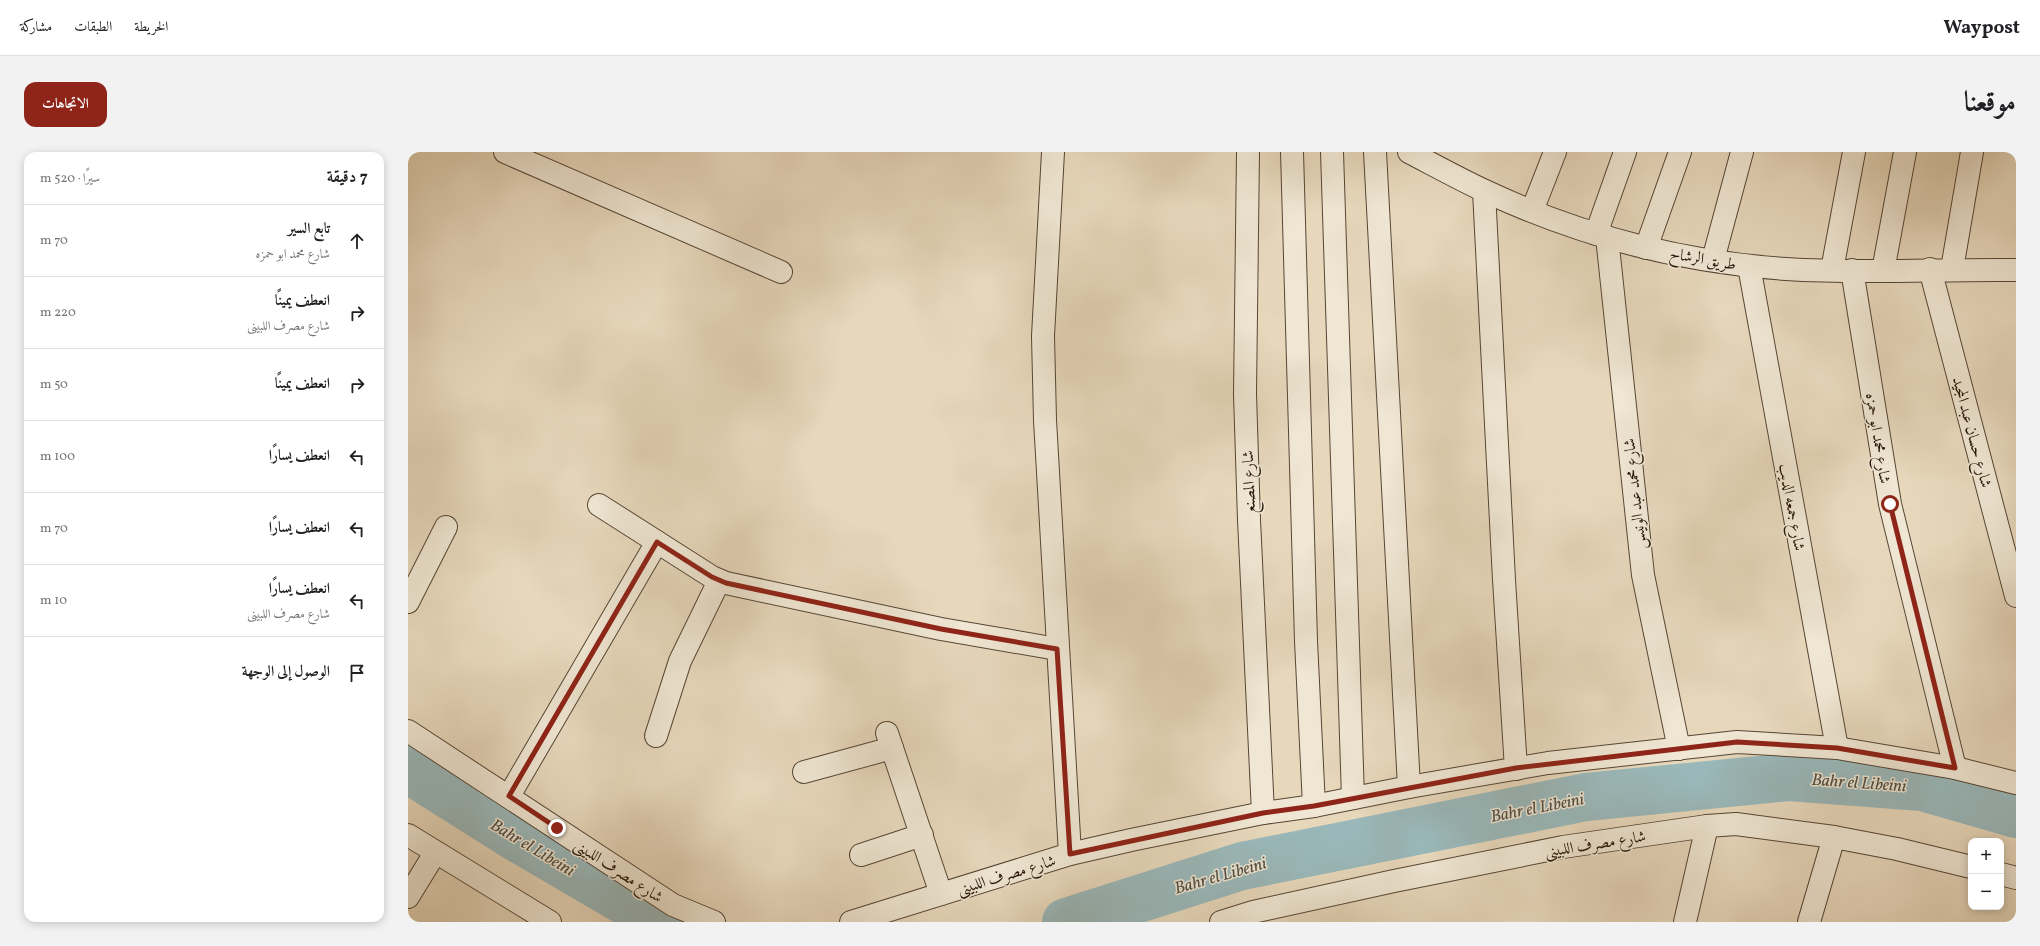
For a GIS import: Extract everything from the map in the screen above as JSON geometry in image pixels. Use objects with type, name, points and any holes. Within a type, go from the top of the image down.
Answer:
[{"type":"street","points":[[505,152],[781,272]]},
{"type":"street","points":[[1053,152],[1043,336],[1045,420],[1070,854]]},
{"type":"street","name":"شارع المصنع","points":[[1248,152],[1245,394],[1249,520],[1263,813]]},
{"type":"street","points":[[1292,152],[1306,641],[1314,806]]},
{"type":"street","points":[[1332,152],[1353,798]]},
{"type":"street","points":[[1375,152],[1409,787]]},
{"type":"street","name":"طريق الرشاح","points":[[1409,152],[1430,157],[1484,191],[1532,211],[1602,235],[1646,248],[1749,266],[1883,271],[1930,269],[2016,270]]},
{"type":"street","points":[[1532,211],[1555,152]]},
{"type":"street","points":[[1602,235],[1625,152]]},
{"type":"street","points":[[1646,248],[1680,152]]},
{"type":"street","points":[[1713,260],[1742,152]]},
{"type":"street","name":"شارع محمد ابو حمزه","points":[[1854,152],[1842,270],[1890,504],[1955,768]]},
{"type":"street","points":[[1883,271],[1905,152]]},
{"type":"street","points":[[1952,269],[1972,152]]},
{"type":"street","points":[[1484,191],[1516,768]]},
{"type":"street","name":"شارع محمد عبد الونيس","points":[[1602,235],[1643,575],[1679,749]]},
{"type":"street","name":"شارع جمعه الديب","points":[[1749,266],[1837,748]]},
{"type":"street","name":"شارع حسان عبد المجيد","points":[[1930,269],[2016,596]]},
{"type":"street","points":[[599,505],[719,581],[760,592],[941,629],[1057,649]]},
{"type":"street","points":[[408,602],[446,526]]},
{"type":"street","points":[[509,796],[657,542]]},
{"type":"street","points":[[656,736],[680,661],[719,581]]},
{"type":"street","name":"شارع مصرف اللبينى","points":[[408,731],[673,905],[714,922]]},
{"type":"street","points":[[804,772],[889,740],[942,894]]},
{"type":"street","name":"شارع مصرف اللبينى","points":[[851,922],[1070,854],[1263,813],[1314,806],[1516,768],[1737,742],[1837,748],[1955,768],[2016,783]]},
{"type":"street","name":"شارع مصرف اللبينى","points":[[1221,922],[1255,917],[1563,847],[1707,826],[1736,824],[1834,837],[1897,849],[1968,866]]},
{"type":"street","points":[[1685,922],[1707,826]]},
{"type":"street","points":[[408,835],[538,919]]},
{"type":"street","points":[[861,855],[922,835]]},
{"type":"street","points":[[1809,922],[1834,837]]},
{"type":"street","points":[[408,897],[435,853]]},
{"type":"street","points":[[2004,875],[2016,878]]},
{"type":"waterway","name":"Bahr el Libeini","points":[[408,769],[514,836],[661,922]]},
{"type":"waterway","name":"Bahr el Libeini","points":[[1066,922],[1242,866],[1586,797],[1789,777],[1922,787],[2016,814]]},
{"type":"route","points":[[557,828],[509,796],[647,556],[657,542],[712,577],[726,583],[760,592],[941,629],[1057,649],[1070,854],[1263,813],[1314,806],[1516,768],[1737,742],[1837,748],[1955,768],[1890,504]]}]
